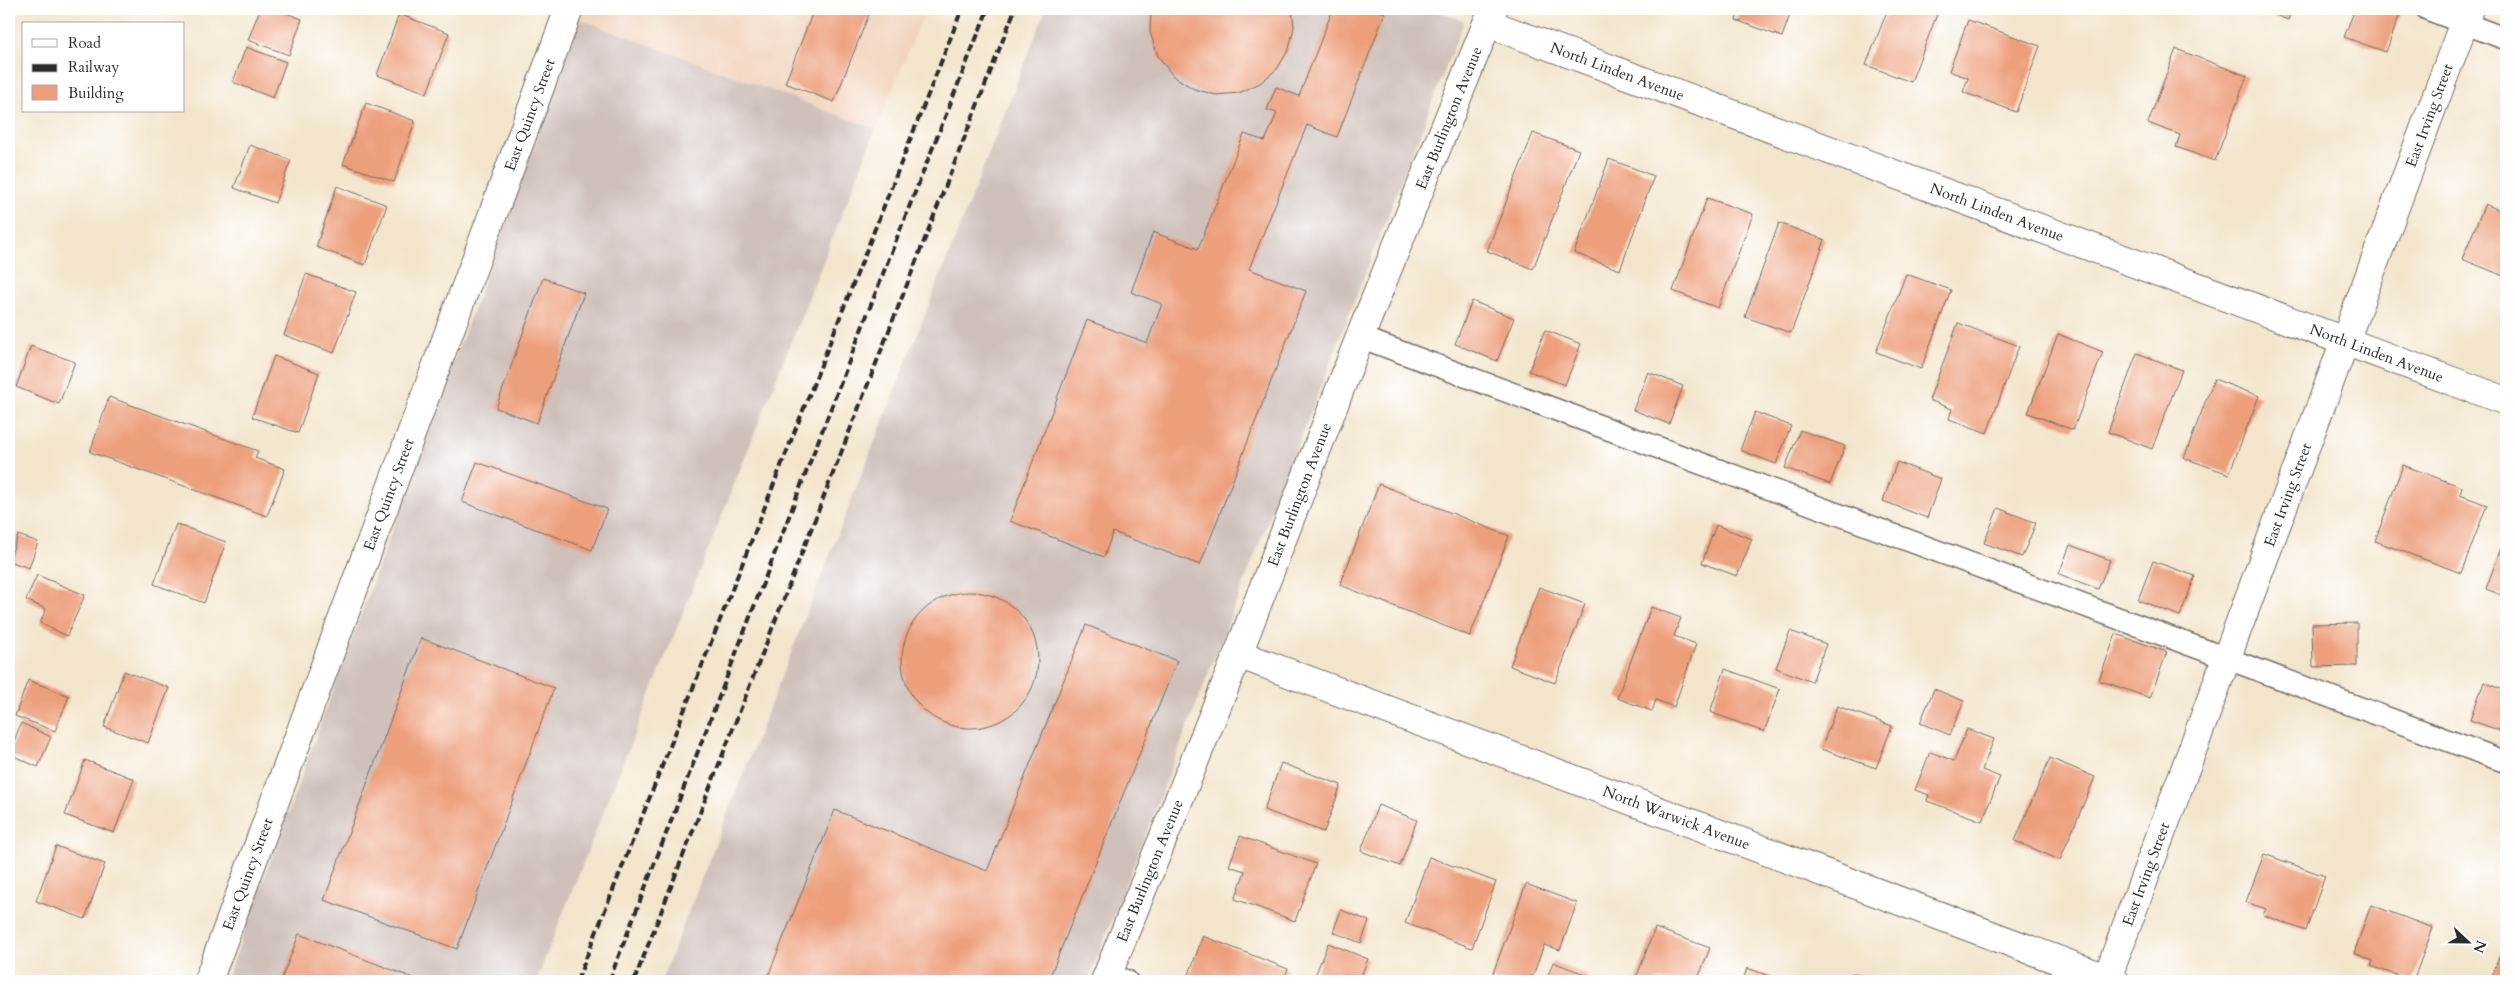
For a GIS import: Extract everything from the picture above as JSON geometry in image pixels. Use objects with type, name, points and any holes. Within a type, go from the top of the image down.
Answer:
[{"type":"street","name":"East Quincy Street","points":[[208,981],[568,9]]},
{"type":"street","name":"North Linden Avenue","points":[[1490,16],[2506,401]]},
{"type":"street","name":"East Burlington Avenue","points":[[1113,979],[1360,337],[1490,16]]},
{"type":"street","name":"East Irving Street","points":[[2109,980],[2226,659],[2466,16]]},
{"type":"street","name":"North Warwick Avenue","points":[[1238,654],[2109,980]]},
{"type":"lane","points":[[2427,9],[2466,16],[2506,39]]},
{"type":"lane","points":[[1360,337],[2506,762]]},
{"type":"shaded area","points":[[583,9],[926,9],[876,129],[580,19]]},
{"type":"shaded area","points":[[1046,9],[1431,9],[1464,21],[1088,981],[661,981]]},
{"type":"shaded area","points":[[580,19],[876,129],[536,981],[226,981]]},
{"type":"building","points":[[260,9],[275,9],[302,19],[289,55],[248,40]]},
{"type":"building","points":[[814,9],[871,9],[834,102],[785,83]]},
{"type":"building","points":[[1151,9],[1292,9],[1294,27],[1289,49],[1277,69],[1260,83],[1239,93],[1216,95],[1194,89],[1173,76],[1158,56],[1150,32]]},
{"type":"building","points":[[1333,9],[1375,9],[1385,13],[1337,137],[1307,125],[1249,269],[1306,291],[1200,565],[1113,532],[1104,557],[1010,521],[1087,320],[1147,343],[1162,304],[1131,292],[1153,232],[1198,249],[1244,134],[1265,141],[1277,113],[1267,110],[1276,87],[1299,96]]},
{"type":"building","points":[[1740,9],[1792,9],[1782,37],[1736,20]]},
{"type":"building","points":[[1888,9],[1939,9],[1911,82],[1866,65]]},
{"type":"building","points":[[2259,9],[2292,9],[2288,20]]},
{"type":"building","points":[[2355,9],[2384,9],[2400,14],[2386,52],[2344,37]]},
{"type":"building","points":[[399,14],[449,33],[427,93],[377,75]]},
{"type":"building","points":[[1968,20],[2040,46],[2016,112],[1963,92],[1968,78],[1949,71]]},
{"type":"building","points":[[246,47],[286,62],[273,98],[233,82]]},
{"type":"building","points":[[2176,49],[2247,76],[2215,161],[2176,147],[2180,135],[2148,123]]},
{"type":"building","points":[[366,103],[415,121],[394,182],[343,164]]},
{"type":"building","points":[[1533,133],[1579,150],[1533,269],[1487,251]]},
{"type":"building","points":[[250,145],[291,160],[275,203],[234,188]]},
{"type":"building","points":[[1609,159],[1654,176],[1620,270],[1574,253]]},
{"type":"building","points":[[337,186],[387,205],[365,265],[316,247]]},
{"type":"building","points":[[1707,198],[1753,214],[1718,308],[1673,291]]},
{"type":"building","points":[[2485,204],[2506,213],[2506,277],[2462,259]]},
{"type":"building","points":[[1779,223],[1825,240],[1791,333],[1745,317]]},
{"type":"building","points":[[306,274],[356,292],[334,353],[284,335]]},
{"type":"building","points":[[1906,274],[1951,290],[1921,369],[1876,352]]},
{"type":"building","points":[[543,278],[584,293],[537,423],[496,408]]},
{"type":"building","points":[[1472,301],[1514,318],[1497,361],[1455,344]]},
{"type":"building","points":[[1958,323],[2019,346],[1987,433],[1949,419],[1952,409],[1929,400]]},
{"type":"building","points":[[1545,330],[1581,344],[1565,385],[1529,371]]},
{"type":"building","points":[[2058,334],[2103,352],[2073,430],[2028,413]]},
{"type":"building","points":[[31,346],[75,362],[59,404],[16,387]]},
{"type":"building","points":[[2137,353],[2182,370],[2152,449],[2108,432]]},
{"type":"building","points":[[274,356],[319,373],[298,433],[252,417]]},
{"type":"building","points":[[1648,372],[1683,386],[1669,424],[1633,410]]},
{"type":"building","points":[[2214,379],[2259,396],[2229,474],[2184,458]]},
{"type":"building","points":[[109,397],[258,451],[255,458],[285,469],[267,516],[90,452]]},
{"type":"building","points":[[1755,412],[1791,426],[1776,464],[1740,450]]},
{"type":"building","points":[[1800,430],[1845,446],[1830,484],[1785,468]]},
{"type":"building","points":[[477,462],[607,509],[592,550],[462,502]]},
{"type":"building","points":[[1897,462],[1941,479],[1927,518],[1883,501]]},
{"type":"building","points":[[2403,465],[2462,487],[2460,495],[2487,505],[2461,573],[2375,541]]},
{"type":"building","points":[[1379,484],[1509,536],[1470,636],[1340,585]]},
{"type":"building","points":[[1998,508],[2036,523],[2022,557],[1984,543]]},
{"type":"building","points":[[176,524],[226,542],[204,603],[154,584]]},
{"type":"building","points":[[1716,525],[1752,539],[1737,576],[1702,563]]},
{"type":"building","points":[[2506,534],[2506,597],[2486,589]]},
{"type":"building","points":[[18,535],[38,542],[29,568],[9,561]]},
{"type":"building","points":[[2070,545],[2110,560],[2098,589],[2059,574]]},
{"type":"building","points":[[2153,561],[2195,576],[2180,616],[2138,600]]},
{"type":"building","points":[[37,575],[85,595],[67,636],[40,623],[46,609],[26,600]]},
{"type":"building","points":[[1539,587],[1585,604],[1555,683],[1510,666]]},
{"type":"building","points":[[970,592],[996,597],[1008,603],[1018,612],[1027,622],[1033,634],[1038,660],[1033,686],[1027,698],[1018,708],[1008,717],[996,723],[970,728],[944,723],[932,717],[922,708],[913,698],[907,686],[902,660],[907,634],[913,622],[922,612],[932,603],[944,597]]},
{"type":"building","points":[[1651,607],[1681,618],[1674,636],[1696,644],[1674,707],[1656,700],[1652,711],[1617,698]]},
{"type":"building","points":[[2357,623],[2357,666],[2313,667],[2312,624]]},
{"type":"building","points":[[1086,625],[1177,661],[1048,981],[766,981],[835,810],[987,871]]},
{"type":"building","points":[[1790,631],[1826,644],[1812,682],[1776,668]]},
{"type":"building","points":[[2116,634],[2167,652],[2150,698],[2099,680]]},
{"type":"building","points":[[421,638],[554,688],[457,949],[324,900]]},
{"type":"building","points":[[1725,669],[1780,689],[1764,732],[1710,712]]},
{"type":"building","points":[[124,671],[169,688],[148,743],[104,727]]},
{"type":"building","points":[[28,680],[69,696],[55,731],[15,716]]},
{"type":"building","points":[[2484,682],[2506,691],[2506,733],[2470,720]]},
{"type":"building","points":[[1934,689],[1964,701],[1950,735],[1920,723]]},
{"type":"building","points":[[1837,706],[1892,726],[1876,768],[1821,749]]},
{"type":"building","points":[[21,723],[51,737],[38,767],[9,754]]},
{"type":"building","points":[[1967,729],[1994,739],[1982,770],[2000,777],[1982,821],[1927,801],[1929,795],[1915,790],[1930,752],[1954,761]]},
{"type":"building","points":[[2050,758],[2095,777],[2060,860],[2015,841]]},
{"type":"building","points":[[85,760],[134,779],[114,833],[65,815]]},
{"type":"building","points":[[1281,763],[1341,785],[1324,832],[1264,810]]},
{"type":"building","points":[[1378,805],[1417,820],[1400,866],[1361,851]]},
{"type":"building","points":[[1240,836],[1316,864],[1295,921],[1235,899],[1245,871],[1229,866]]},
{"type":"building","points":[[56,846],[105,864],[85,919],[36,901]]},
{"type":"building","points":[[2264,854],[2325,876],[2306,931],[2263,915],[2266,909],[2246,902]]},
{"type":"building","points":[[1429,857],[1496,882],[1472,948],[1405,923]]},
{"type":"building","points":[[1526,884],[1577,903],[1560,950],[1544,945],[1531,981],[1490,981]]},
{"type":"building","points":[[2371,905],[2433,928],[2413,981],[2371,966],[2373,961],[2354,953]]},
{"type":"building","points":[[1341,910],[1369,921],[1361,943],[1333,932]]},
{"type":"building","points":[[1655,928],[1710,948],[1697,981],[1635,981]]},
{"type":"building","points":[[299,934],[421,981],[291,981],[282,978]]},
{"type":"building","points":[[1203,936],[1288,969],[1283,981],[1198,981],[1188,977]]},
{"type":"building","points":[[2506,939],[2506,981],[2490,981]]},
{"type":"building","points":[[1328,943],[1368,959],[1359,981],[1313,981]]},
{"type":"building","points":[[1553,962],[1589,976],[1587,981],[1546,981]]},
{"type":"building","points":[[1747,968],[1783,981],[1743,981]]},
{"type":"building","points":[[1852,973],[1875,981],[1849,981]]},
{"type":"railway","points":[[577,981],[962,9]]},
{"type":"railway","points":[[609,981],[898,235],[988,9]]},
{"type":"railway","points":[[634,981],[1015,9]]}]
